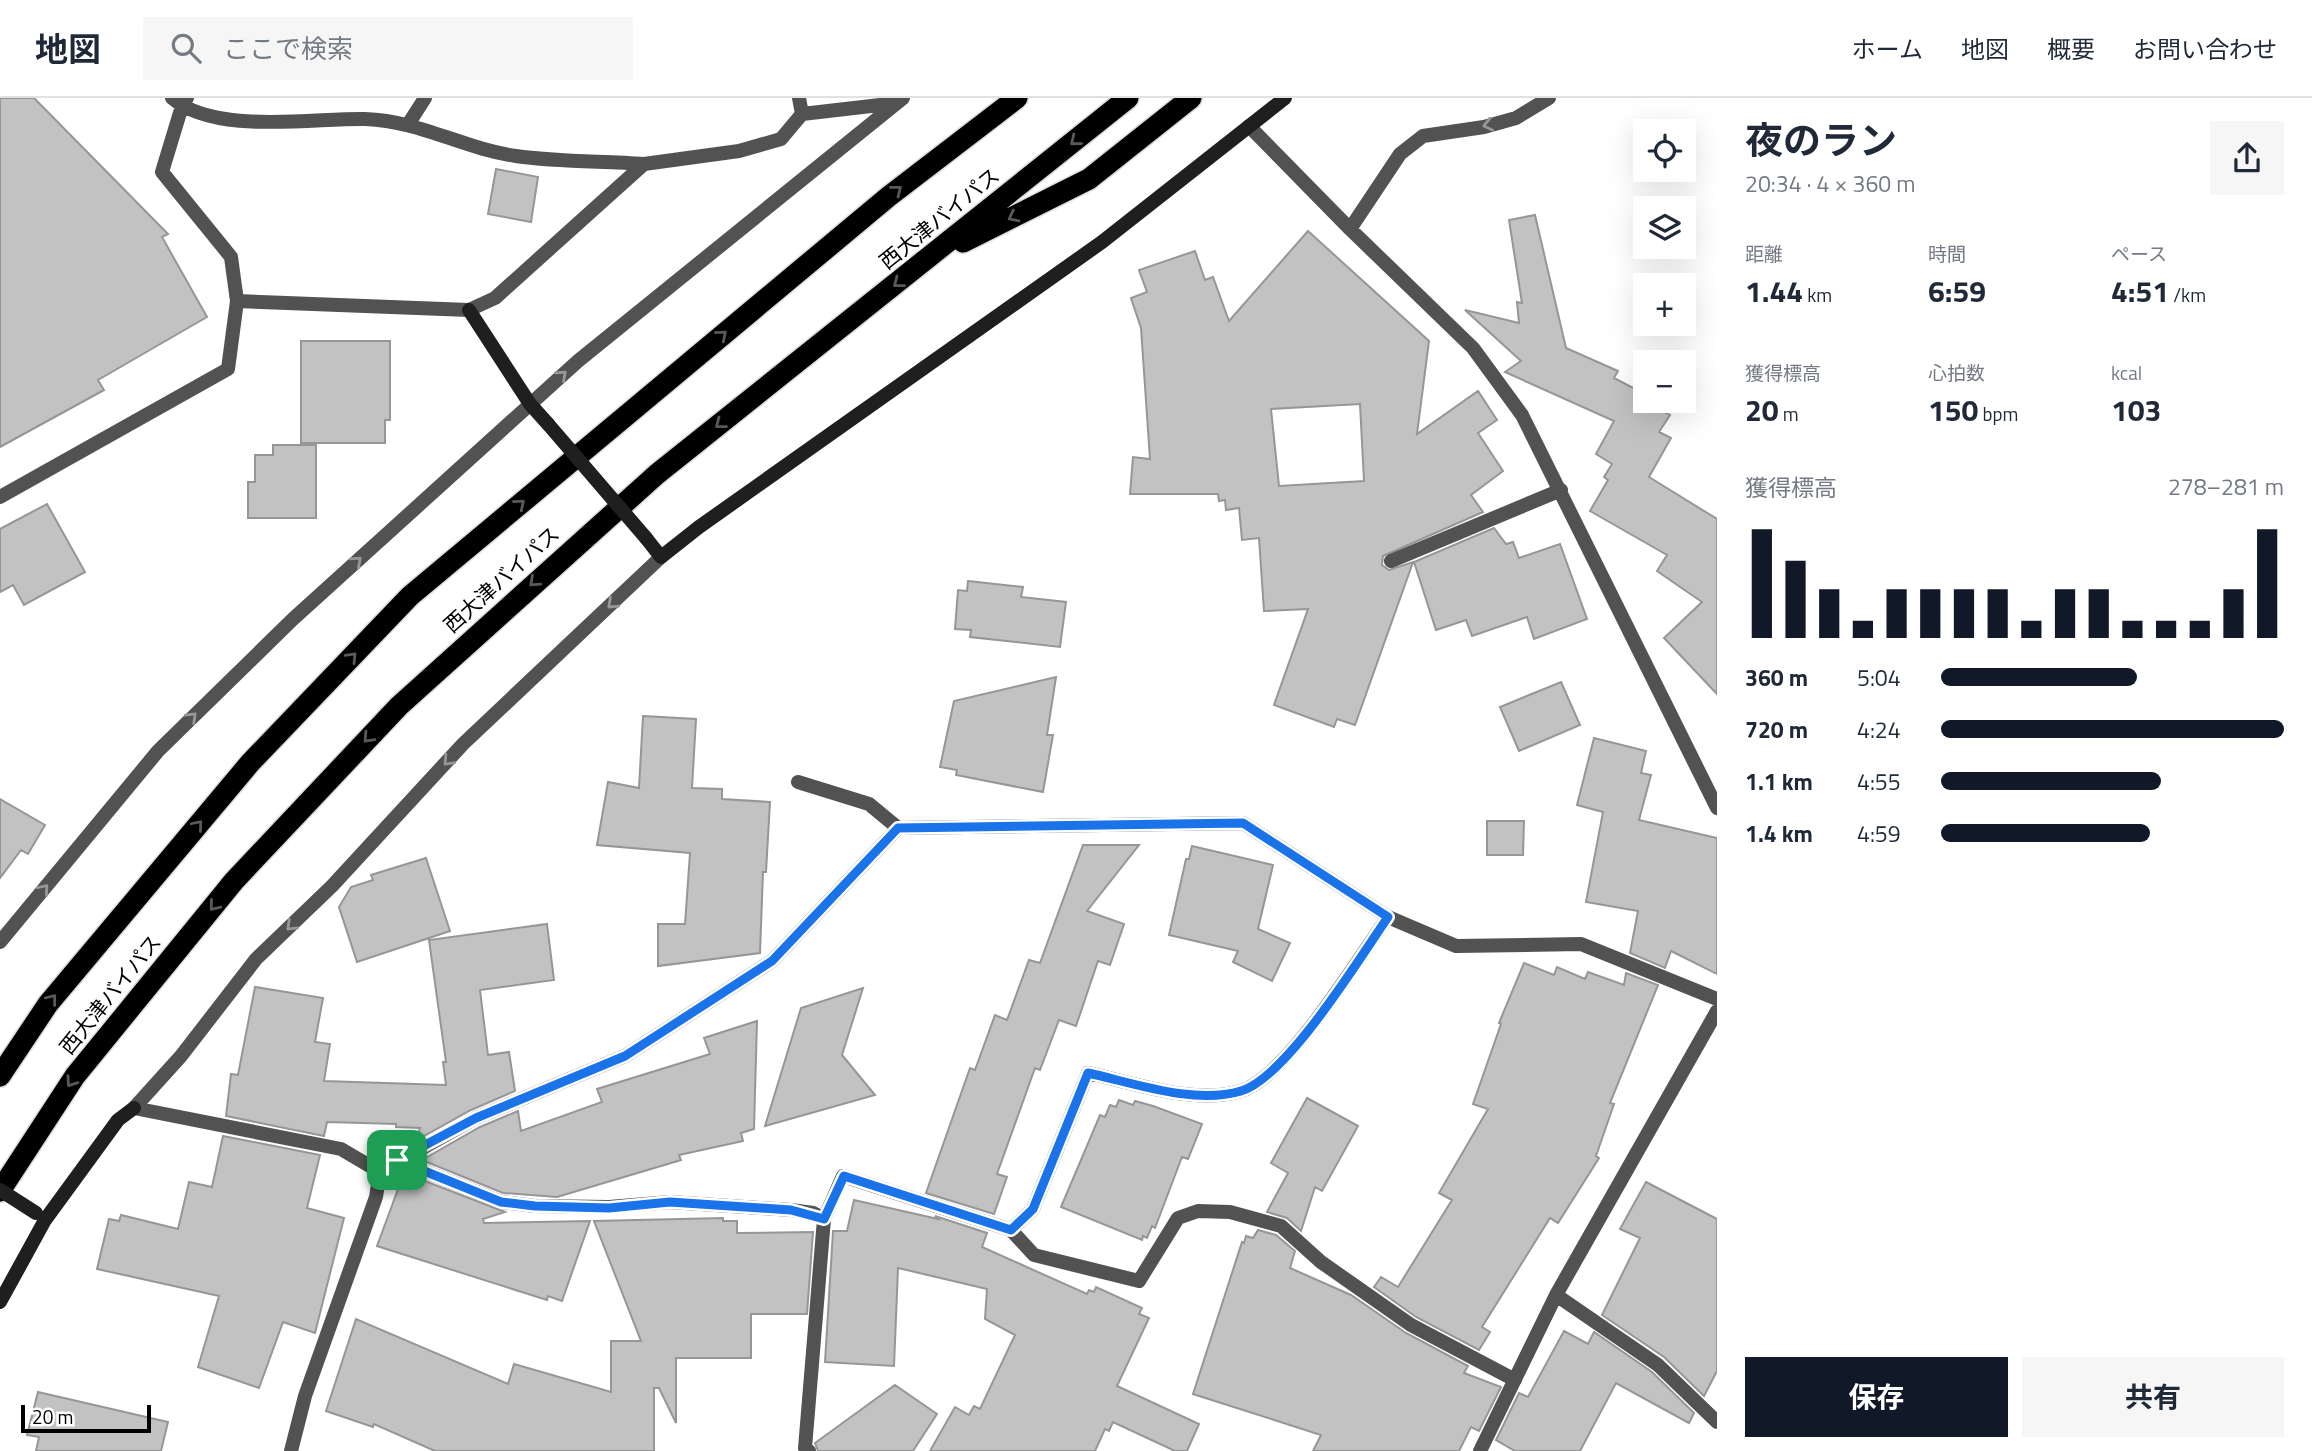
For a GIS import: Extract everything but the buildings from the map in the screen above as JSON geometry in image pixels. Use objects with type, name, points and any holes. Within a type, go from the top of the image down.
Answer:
[{"type":"highway","name":"西大津バイパス","points":[[0,1076],[48,1004],[250,763],[410,596],[867,215],[1017,98]]},
{"type":"highway","name":"西大津バイパス","points":[[0,1190],[75,1076],[234,881],[399,706],[647,483],[1128,98]]},
{"type":"highway","points":[[924,262],[1089,179],[1191,98]]},
{"type":"street","points":[[409,124],[425,98]]},
{"type":"street","points":[[799,98],[802,114]]},
{"type":"street","points":[[0,1303],[40,1216],[118,1120],[134,1108],[181,1056],[256,959],[332,886],[463,744],[661,557],[710,519],[1102,242],[1284,98]]},
{"type":"street","points":[[1350,229],[1400,154],[1423,136],[1484,127],[1516,118],[1549,98]]},
{"type":"street","points":[[0,497],[228,369],[237,301],[231,257],[162,172],[180,101],[245,123],[366,119],[409,124],[514,156],[644,164],[739,151],[781,139],[802,114],[900,100]]},
{"type":"street","points":[[0,942],[158,751],[293,619],[578,361],[900,100]]},
{"type":"street","points":[[1249,126],[1473,348],[1522,415],[1717,808]]},
{"type":"street","points":[[237,301],[469,310],[495,298],[644,164]]},
{"type":"street","points":[[469,310],[530,404],[661,557]]},
{"type":"street","points":[[1391,561],[1561,490]]},
{"type":"street","points":[[798,782],[869,804],[898,828],[1243,823],[1388,917],[1456,946],[1581,944],[1717,999]]},
{"type":"street","points":[[290,1451],[305,1396],[376,1197],[380,1172],[397,1160],[476,1118],[625,1056],[772,961],[898,828]]},
{"type":"street","points":[[1011,1230],[1033,1209],[1088,1073],[1185,1093],[1239,1091],[1257,1084],[1272,1073],[1317,1016],[1388,917]]},
{"type":"street","points":[[1480,1451],[1556,1295],[1715,1017]]},
{"type":"street","points":[[134,1108],[341,1149],[380,1172]]},
{"type":"street","points":[[397,1160],[501,1202],[535,1206],[609,1208],[670,1202],[791,1210],[824,1219]]},
{"type":"street","points":[[806,1450],[824,1219],[844,1176],[1011,1230],[1034,1255],[1139,1281],[1178,1218],[1198,1211],[1230,1212],[1281,1226],[1321,1262],[1411,1325],[1515,1380]]},
{"type":"street","points":[[0,1190],[40,1216]]},
{"type":"street","points":[[1556,1295],[1658,1365],[1717,1422]]},
{"type":"route","points":[[1243,823],[1388,917],[1332,996],[1272,1073],[1257,1084],[1239,1091],[1185,1093],[1088,1073],[1033,1209],[1011,1230],[844,1176],[824,1219],[813,1213],[791,1210],[670,1202],[609,1208],[535,1206],[501,1202],[397,1160],[476,1118],[625,1056],[772,961],[898,828],[1243,823]]}]
